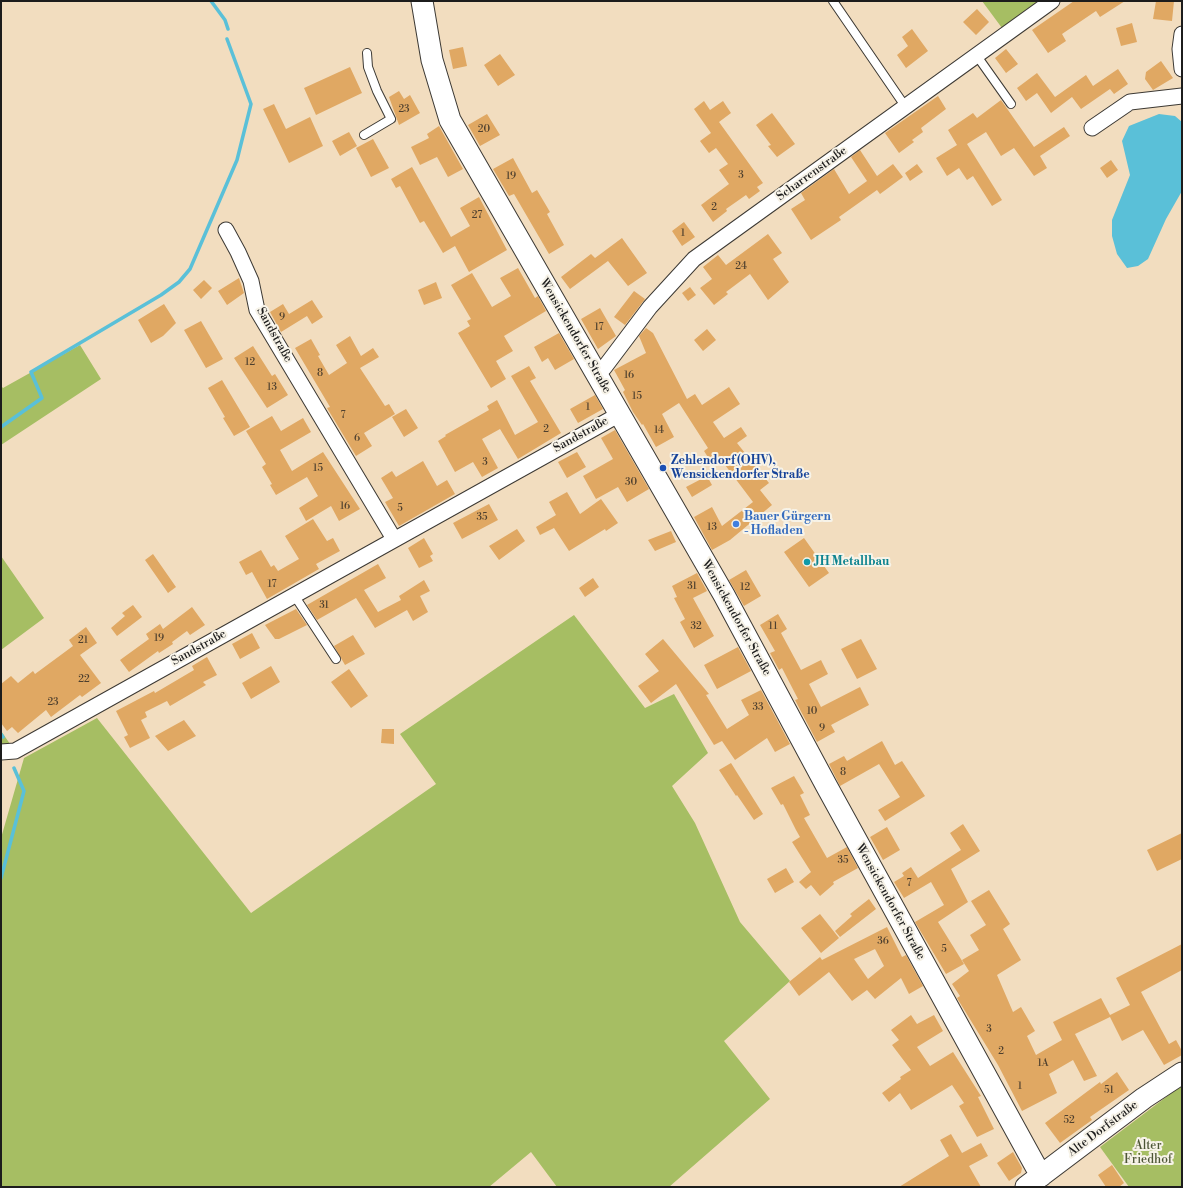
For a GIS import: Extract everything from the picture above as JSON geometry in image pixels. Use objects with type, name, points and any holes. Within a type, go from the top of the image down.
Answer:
[{"type":"main road","name":"Wensickendorfer Straße","points":[[422,1],[432,60],[450,120],[724,595],[1036,1182]]},
{"type":"main road","name":"Alte Dorfstraße","points":[[1036,1182],[1144,1098],[1182,1073]]},
{"type":"street","name":"Scharrenstraße","points":[[596,372],[604,368],[650,307],[694,259],[1052,1]]},
{"type":"street","points":[[1182,34],[1180,49],[1182,68]]},
{"type":"street","points":[[1092,128],[1130,102],[1182,96]]},
{"type":"street","name":"Sandstraße","points":[[226,230],[251,281],[257,310],[394,539]]},
{"type":"street","name":"Sandstraße","points":[[1,752],[15,751],[620,414]]},
{"type":"lane","points":[[833,1],[906,106]]},
{"type":"lane","points":[[364,135],[391,119],[377,91],[368,67],[367,53]]},
{"type":"lane","points":[[977,56],[1011,104]]},
{"type":"lane","points":[[294,595],[336,659]]},
{"type":"green space","points":[[982,1],[1039,1],[1002,28]]},
{"type":"green space","points":[[80,345],[101,379],[1,445],[1,386],[3,388]]},
{"type":"green space","points":[[1,556],[44,618],[1,650]]},
{"type":"green space","points":[[574,615],[645,708],[674,694],[708,753],[672,786],[695,823],[740,922],[790,981],[724,1041],[770,1099],[669,1187],[557,1187],[531,1152],[489,1187],[1,1187],[1,838],[24,758],[97,718],[251,913],[436,784],[400,734]]},
{"type":"green space","points":[[1,731],[15,751],[1,752]]},
{"type":"green space","name":"Alter Friedhof","points":[[1182,1085],[1182,1187],[1129,1187],[1100,1147]]},
{"type":"water","points":[[1159,114],[1175,116],[1182,122],[1182,191],[1166,219],[1148,259],[1138,266],[1127,268],[1117,254],[1112,236],[1112,220],[1130,175],[1122,141],[1129,126]]},
{"type":"building","points":[[1074,1],[1125,1],[1100,17],[1096,11],[1062,34],[1066,41],[1048,53],[1032,30]]},
{"type":"building","points":[[1156,1],[1174,1],[1172,21],[1153,19]]},
{"type":"building","points":[[977,9],[989,22],[976,35],[963,22]]},
{"type":"building","points":[[1132,23],[1137,42],[1121,46],[1116,28]]},
{"type":"building","points":[[912,29],[928,51],[906,68],[897,55],[908,46],[902,37]]},
{"type":"building","points":[[463,47],[467,66],[453,69],[449,50]]},
{"type":"building","points":[[1006,49],[1018,64],[1006,73],[995,58]]},
{"type":"building","points":[[500,54],[515,75],[498,86],[484,65]]},
{"type":"building","points":[[1161,61],[1173,78],[1153,90],[1145,79],[1146,72]]},
{"type":"building","points":[[350,67],[362,93],[316,115],[304,88]]},
{"type":"building","points":[[1118,69],[1128,84],[1114,94],[1110,89],[1081,109],[1072,97],[1051,113],[1037,93],[1026,101],[1017,88],[1037,73],[1055,97],[1086,75],[1093,86]]},
{"type":"building","points":[[399,91],[404,99],[410,95],[420,113],[399,125],[389,97]]},
{"type":"building","points":[[938,96],[946,109],[921,128],[923,132],[912,140],[914,142],[899,153],[885,133]]},
{"type":"building","points":[[1001,100],[1034,147],[1064,127],[1070,136],[1040,156],[1047,168],[1034,176],[1014,148],[1001,156],[986,132],[967,144],[1002,200],[992,206],[973,176],[967,180],[959,168],[947,176],[936,158],[957,145],[948,130],[973,113],[977,118]]},
{"type":"building","points":[[704,101],[710,110],[723,101],[731,113],[719,122],[763,183],[757,187],[760,191],[749,199],[746,195],[726,209],[727,211],[713,222],[701,205],[729,184],[719,170],[728,164],[716,148],[709,153],[700,141],[711,133],[694,109]]},
{"type":"building","points":[[274,104],[286,129],[310,117],[323,146],[289,163],[263,109]]},
{"type":"building","points":[[772,113],[795,144],[777,157],[768,146],[771,145],[756,125]]},
{"type":"building","points":[[487,114],[500,135],[480,146],[468,125]]},
{"type":"building","points":[[439,126],[463,169],[448,177],[437,157],[420,165],[411,147],[429,138],[427,134]]},
{"type":"building","points":[[349,132],[357,146],[340,156],[332,141]]},
{"type":"building","points":[[373,139],[389,168],[371,177],[356,148]]},
{"type":"building","points":[[860,150],[877,176],[893,164],[903,177],[880,194],[877,190],[839,217],[841,220],[811,240],[791,209],[805,200],[801,193],[834,169],[849,194],[867,181],[851,157]]},
{"type":"building","points":[[513,158],[532,193],[537,190],[550,212],[547,214],[564,245],[549,254],[514,194],[509,196],[493,169]]},
{"type":"building","points":[[1111,160],[1118,170],[1107,178],[1100,168]]},
{"type":"building","points":[[917,164],[923,172],[910,181],[905,173]]},
{"type":"building","points":[[412,167],[451,237],[470,226],[460,208],[479,197],[507,250],[469,272],[455,246],[443,253],[424,221],[420,223],[400,186],[396,188],[391,179]]},
{"type":"building","points":[[684,222],[695,237],[682,246],[672,231]]},
{"type":"building","points":[[768,234],[782,253],[773,259],[789,282],[768,300],[750,274],[726,292],[728,294],[714,305],[700,288],[712,279],[703,267],[718,255],[726,265]]},
{"type":"building","points":[[622,238],[647,273],[628,286],[608,261],[570,289],[561,277],[591,254],[595,258]]},
{"type":"building","points":[[518,268],[535,298],[538,296],[546,311],[504,336],[513,351],[496,361],[506,379],[491,388],[458,333],[470,326],[467,321],[471,319],[451,285],[472,273],[492,307],[511,296],[500,278]]},
{"type":"building","points":[[239,278],[244,293],[227,305],[218,291]]},
{"type":"building","points":[[204,280],[212,288],[201,299],[193,290]]},
{"type":"building","points":[[436,282],[442,298],[424,305],[418,290]]},
{"type":"building","points":[[690,287],[696,295],[688,301],[682,293]]},
{"type":"building","points":[[634,291],[645,299],[625,325],[614,317]]},
{"type":"building","points":[[312,300],[323,317],[312,324],[307,316],[281,332],[270,312],[283,304],[289,314]]},
{"type":"building","points":[[164,304],[176,323],[163,336],[151,343],[138,320]]},
{"type":"building","points":[[600,308],[616,336],[598,349],[581,319]]},
{"type":"building","points":[[201,321],[223,359],[206,368],[184,330]]},
{"type":"building","points":[[646,328],[653,333],[687,399],[695,394],[702,405],[729,387],[740,404],[713,422],[724,438],[741,427],[747,436],[737,443],[769,483],[760,490],[772,505],[730,540],[712,550],[694,517],[712,507],[722,526],[753,502],[719,457],[711,462],[704,451],[708,448],[679,403],[662,414],[674,437],[656,447],[643,424],[642,425],[633,412],[623,392],[625,390],[614,370],[646,353],[639,336]]},
{"type":"building","points":[[707,329],[716,340],[703,351],[694,340]]},
{"type":"building","points":[[559,333],[574,359],[555,370],[548,358],[542,362],[534,347]]},
{"type":"building","points":[[350,336],[361,356],[373,348],[379,357],[360,368],[385,406],[389,404],[395,414],[364,433],[372,446],[356,456],[327,408],[330,407],[295,348],[311,339],[320,355],[318,356],[329,375],[347,363],[336,345]]},
{"type":"building","points":[[253,346],[272,376],[275,374],[288,395],[267,408],[234,358]]},
{"type":"building","points":[[529,366],[536,378],[530,381],[561,433],[518,459],[500,429],[482,439],[498,468],[482,477],[473,462],[455,472],[438,441],[446,436],[445,435],[489,410],[487,406],[497,400],[515,435],[538,422],[511,376]]},
{"type":"building","points":[[222,380],[250,427],[234,436],[208,388]]},
{"type":"building","points":[[595,395],[603,409],[578,423],[570,409]]},
{"type":"building","points":[[406,409],[418,428],[404,437],[392,417]]},
{"type":"building","points":[[272,416],[281,431],[303,418],[311,432],[280,450],[292,471],[323,452],[360,509],[339,521],[331,506],[306,521],[299,508],[318,496],[307,477],[276,495],[270,485],[272,484],[262,467],[266,464],[246,431]]},
{"type":"building","points":[[615,430],[649,489],[627,502],[618,487],[596,499],[583,476],[613,459],[601,438]]},
{"type":"building","points":[[577,452],[586,467],[567,478],[558,462]]},
{"type":"building","points":[[423,461],[437,486],[447,480],[455,494],[399,526],[385,502],[393,498],[381,478],[392,471],[396,477]]},
{"type":"building","points":[[707,476],[712,485],[692,497],[686,487]]},
{"type":"building","points":[[567,492],[580,514],[601,499],[618,523],[606,531],[605,529],[569,551],[554,528],[540,535],[536,527],[556,515],[549,502]]},
{"type":"building","points":[[489,504],[498,520],[462,539],[453,523]]},
{"type":"building","points":[[313,519],[327,541],[333,538],[340,551],[316,564],[319,569],[267,599],[252,572],[246,575],[239,562],[261,550],[271,567],[274,565],[278,571],[299,559],[285,536]]},
{"type":"building","points":[[517,529],[525,541],[499,560],[489,546]]},
{"type":"building","points":[[671,531],[676,542],[655,551],[648,540]]},
{"type":"building","points":[[424,538],[433,554],[430,556],[433,561],[419,568],[408,548]]},
{"type":"building","name":"JH Metallbau","points":[[804,538],[829,573],[809,587],[784,552]]},
{"type":"building","points":[[153,554],[176,587],[168,593],[145,560]]},
{"type":"building","points":[[378,564],[386,578],[364,590],[378,612],[401,600],[399,596],[424,580],[430,591],[420,596],[428,612],[413,621],[407,610],[375,628],[356,598],[317,620],[307,605]]},
{"type":"building","points":[[746,570],[761,596],[744,606],[729,580]]},
{"type":"building","points":[[697,573],[707,591],[693,598],[714,636],[694,648],[680,622],[685,619],[674,598],[677,597],[672,586]]},
{"type":"building","points":[[593,578],[599,587],[585,597],[579,588]]},
{"type":"building","points":[[133,605],[142,617],[117,636],[111,628],[125,616],[122,613]]},
{"type":"building","points":[[192,607],[205,625],[190,635],[187,631],[172,642],[173,644],[159,653],[158,651],[129,672],[120,660],[149,639],[146,634],[160,624],[163,629]]},
{"type":"building","points":[[296,609],[307,625],[279,639],[275,639],[265,625]]},
{"type":"building","points":[[778,614],[787,629],[781,633],[801,670],[821,660],[828,674],[809,684],[821,707],[860,687],[869,705],[831,725],[835,732],[817,742],[795,700],[798,699],[782,668],[779,670],[770,653],[775,651],[760,625]]},
{"type":"building","points":[[86,627],[97,643],[80,655],[101,683],[82,697],[80,695],[51,717],[46,710],[18,733],[12,727],[7,731],[1,723],[1,684],[11,676],[18,683],[33,671],[35,674],[73,646],[69,640]]},
{"type":"building","points":[[252,633],[260,648],[240,659],[232,644]]},
{"type":"building","points":[[353,635],[365,654],[345,665],[334,646]]},
{"type":"building","points":[[663,639],[709,694],[706,695],[727,729],[749,715],[741,700],[761,690],[790,744],[775,752],[767,738],[735,760],[722,741],[714,745],[676,684],[651,703],[638,686],[659,671],[645,654]]},
{"type":"building","points":[[861,639],[877,669],[857,679],[841,649]]},
{"type":"building","points":[[738,647],[751,671],[717,689],[704,665]]},
{"type":"building","points":[[207,657],[217,675],[203,682],[206,685],[170,706],[167,701],[145,712],[147,717],[141,720],[150,738],[130,748],[124,737],[128,735],[116,711],[154,691],[155,693],[194,670],[192,666]]},
{"type":"building","points":[[271,666],[280,682],[251,699],[242,683]]},
{"type":"building","points":[[349,669],[368,696],[351,708],[331,682]]},
{"type":"building","points":[[184,720],[196,736],[168,751],[155,736]]},
{"type":"building","points":[[382,729],[394,729],[394,744],[381,743]]},
{"type":"building","points":[[882,741],[895,765],[902,761],[925,796],[885,821],[878,810],[900,797],[879,764],[840,786],[829,764],[844,756],[847,761]]},
{"type":"building","points":[[731,763],[763,814],[754,820],[719,770]]},
{"type":"building","points":[[794,776],[804,793],[800,795],[810,815],[804,818],[827,858],[847,847],[858,868],[833,882],[834,884],[820,896],[811,885],[806,889],[799,882],[811,872],[792,842],[800,837],[783,804],[781,805],[771,788]]},
{"type":"building","points":[[963,824],[980,851],[951,869],[968,902],[938,922],[964,964],[946,974],[915,922],[944,905],[931,882],[904,898],[894,882],[904,876],[902,873],[911,867],[918,878],[961,850],[950,833]]},
{"type":"building","points":[[887,827],[900,850],[883,860],[870,837]]},
{"type":"building","points":[[1182,833],[1182,859],[1157,871],[1147,850]]},
{"type":"building","points":[[786,868],[794,882],[775,893],[767,879]]},
{"type":"building","points":[[989,890],[1010,924],[1003,929],[1021,960],[997,975],[1013,1012],[1021,1007],[1035,1031],[1027,1036],[1036,1055],[1062,1040],[1053,1022],[1101,998],[1110,1015],[1130,1005],[1116,978],[1182,944],[1182,970],[1141,992],[1169,1044],[1176,1040],[1182,1051],[1182,1055],[1164,1065],[1143,1030],[1122,1041],[1110,1017],[1075,1034],[1097,1076],[1084,1081],[1073,1060],[1049,1074],[1057,1093],[1022,1111],[998,1065],[957,998],[960,996],[952,984],[969,971],[962,960],[979,950],[970,935],[986,925],[971,901]]},
{"type":"building","points":[[869,899],[876,909],[840,937],[835,931],[852,916],[850,914]]},
{"type":"building","points":[[820,914],[839,938],[821,953],[801,928]]},
{"type":"building","points":[[887,927],[902,957],[906,955],[923,986],[909,994],[901,978],[875,999],[867,990],[852,1001],[829,972],[799,996],[789,982],[820,957],[822,960]],"holes":[[[875,949],[884,966],[868,979],[854,959]]]},
{"type":"building","points":[[911,1015],[917,1024],[934,1015],[943,1031],[917,1047],[930,1066],[953,1052],[981,1096],[978,1097],[994,1129],[977,1137],[959,1106],[964,1103],[952,1085],[911,1110],[900,1093],[889,1102],[882,1093],[901,1079],[900,1077],[911,1070],[892,1045],[899,1040],[891,1030]]},
{"type":"building","points":[[1117,1072],[1129,1090],[1090,1117],[1092,1120],[1060,1143],[1045,1123],[1100,1082],[1101,1084]]},
{"type":"building","points":[[951,1134],[962,1153],[981,1143],[988,1156],[969,1166],[981,1187],[899,1187],[949,1156],[940,1140]]},
{"type":"building","points":[[1013,1152],[1022,1168],[1021,1173],[1009,1181],[997,1163]]},
{"type":"building","points":[[1112,1165],[1124,1183],[1119,1187],[1106,1187],[1098,1175]]},
{"type":"waterway","points":[[211,1],[225,20],[228,29]]},
{"type":"waterway","points":[[1,427],[42,398],[31,372],[161,295],[179,282],[190,269],[237,160],[251,104],[227,39]]},
{"type":"waterway","points":[[1,878],[24,791],[14,768]]},
{"type":"place","name":"Zehlendorf (OHV), Wensickendorfer Straße","points":[[663,468]]},
{"type":"place","name":"Bauer Gürgern - Hofladen","points":[[736,524]]},
{"type":"place","name":"JH Metallbau","points":[[807,562]]}]
